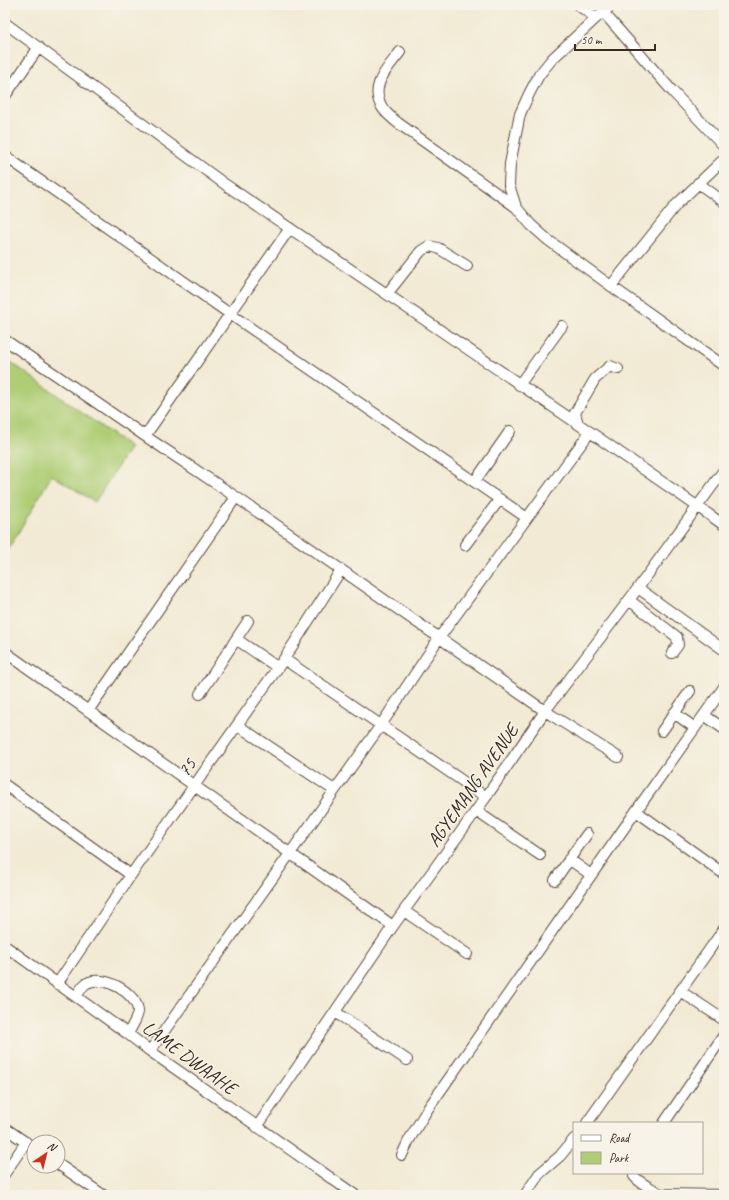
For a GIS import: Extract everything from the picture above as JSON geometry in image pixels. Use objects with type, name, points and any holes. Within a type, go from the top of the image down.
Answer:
[{"type":"street","points":[[578,5],[599,15],[724,146]]},
{"type":"street","points":[[516,207],[510,185],[510,171],[514,140],[520,114],[539,75],[552,59],[599,15],[612,5]]},
{"type":"street","points":[[5,23],[226,185],[590,432],[724,525]]},
{"type":"street","points":[[5,96],[38,48]]},
{"type":"street","points":[[400,52],[379,82],[377,96],[383,109],[398,123],[516,207],[531,225],[611,286],[724,366]]},
{"type":"street","points":[[5,156],[230,314],[528,518]]},
{"type":"street","points":[[611,286],[676,205],[724,159]]},
{"type":"street","points":[[698,183],[724,202]]},
{"type":"street","points":[[145,436],[290,228]]},
{"type":"street","points":[[387,294],[421,251],[429,246],[438,248],[467,266]]},
{"type":"street","points":[[519,385],[562,326]]},
{"type":"street","points":[[5,340],[236,497],[439,638],[545,710],[618,757]]},
{"type":"street","points":[[578,424],[575,413],[595,379],[610,366],[618,369]]},
{"type":"street","points":[[475,482],[510,431]]},
{"type":"street","points":[[150,1051],[381,725],[439,638],[590,432]]},
{"type":"street","name":"AGYEMANG AVENUE","points":[[257,1126],[393,926],[486,797],[545,710],[638,588],[724,470]]},
{"type":"street","points":[[88,711],[236,497]]},
{"type":"street","points":[[465,545],[500,499]]},
{"type":"street","name":"75","points":[[57,984],[131,875],[284,659],[341,570]]},
{"type":"street","points":[[638,588],[724,650]]},
{"type":"street","points":[[629,600],[677,637],[678,645],[672,653]]},
{"type":"street","points":[[200,694],[248,621]]},
{"type":"street","points":[[236,639],[277,668]]},
{"type":"street","points":[[5,652],[393,926]]},
{"type":"street","points":[[284,659],[486,797]]},
{"type":"street","points":[[402,1155],[427,1110],[724,687]]},
{"type":"street","points":[[662,731],[690,691]]},
{"type":"street","points":[[674,713],[695,728]]},
{"type":"street","points":[[704,714],[724,729]]},
{"type":"street","points":[[237,725],[334,790]]},
{"type":"street","points":[[5,784],[131,875]]},
{"type":"street","points":[[476,811],[540,855]]},
{"type":"street","points":[[636,811],[724,874]]},
{"type":"street","points":[[555,880],[587,834]]},
{"type":"street","points":[[569,859],[591,875]]},
{"type":"street","points":[[404,911],[467,954]]},
{"type":"street","points":[[587,1122],[724,929]]},
{"type":"street","name":"LAME DWAAHE","points":[[5,946],[150,1051],[355,1195]]},
{"type":"street","points":[[76,997],[86,983],[98,980],[117,986],[136,1004],[138,1012],[128,1034]]},
{"type":"street","points":[[680,991],[724,1020]]},
{"type":"street","points":[[335,1012],[406,1060]]},
{"type":"street","points":[[665,1122],[724,1035]]},
{"type":"street","points":[[5,1128],[26,1142]]},
{"type":"street","points":[[525,1195],[538,1174],[560,1156],[573,1140]]},
{"type":"street","points":[[5,1173],[26,1149]]},
{"type":"street","points":[[66,1170],[103,1195]]},
{"type":"street","points":[[634,1174],[639,1182],[662,1195],[724,1195]]},
{"type":"green space","points":[[5,358],[130,447],[95,502],[52,475],[5,555]]}]
